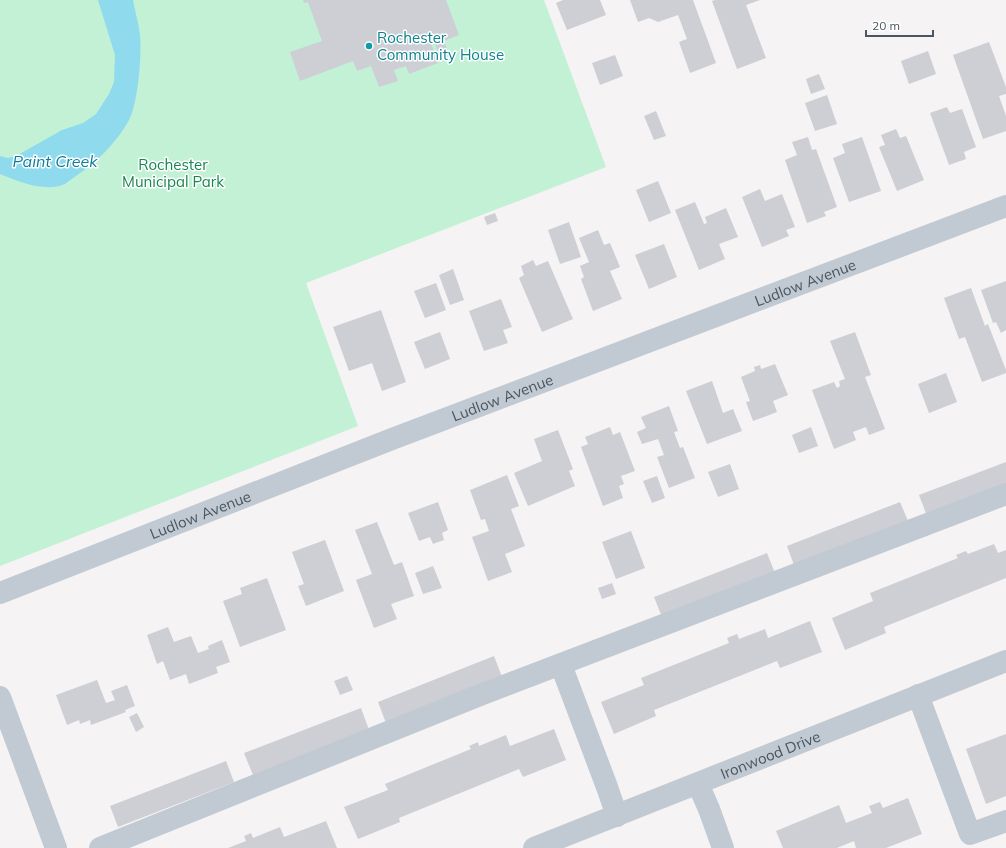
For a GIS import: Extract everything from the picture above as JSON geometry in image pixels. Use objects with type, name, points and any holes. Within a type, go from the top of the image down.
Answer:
[{"type":"street","name":"Ludlow Avenue","points":[[0,593],[407,434],[1006,206]]},
{"type":"street","points":[[100,848],[480,695],[1006,494]]},
{"type":"street","name":"Ironwood Drive","points":[[534,848],[1006,661]]},
{"type":"street","points":[[561,665],[617,816]]},
{"type":"street","points":[[918,695],[975,841],[1006,821]]},
{"type":"street","points":[[0,697],[56,848]]},
{"type":"street","points":[[698,784],[723,848]]},
{"type":"green space","name":"Rochester Municipal Park","points":[[0,0],[544,0],[606,167],[306,283],[358,426],[0,566]]},
{"type":"water","name":"Paint Creek","points":[[98,0],[133,0],[139,32],[140,54],[139,79],[135,103],[129,120],[116,140],[105,152],[65,184],[41,187],[23,183],[0,174],[0,156],[8,158],[16,156],[62,130],[83,123],[96,114],[109,94],[114,82],[115,55]]},
{"type":"building","name":"Rochester Community House","points":[[303,0],[446,0],[459,35],[444,41],[447,49],[438,52],[433,38],[430,40],[438,63],[409,74],[406,66],[394,70],[398,81],[379,87],[371,66],[357,71],[353,61],[300,81],[290,52],[322,41],[308,2],[304,3]]},
{"type":"building","points":[[563,0],[600,0],[606,15],[567,30],[556,3]]},
{"type":"building","points":[[630,0],[693,0],[716,63],[690,73],[679,42],[687,39],[678,15],[658,22],[649,18],[638,22]]},
{"type":"building","points":[[760,0],[746,5],[766,58],[737,69],[712,1]]},
{"type":"building","points":[[989,42],[1006,87],[1006,94],[999,96],[1006,116],[1006,131],[983,139],[953,55]]},
{"type":"building","points":[[928,51],[936,74],[909,84],[901,61]]},
{"type":"building","points":[[615,55],[623,76],[600,85],[592,63]]},
{"type":"building","points":[[819,74],[825,89],[811,94],[806,79]]},
{"type":"building","points":[[827,95],[837,124],[815,131],[805,103]]},
{"type":"building","points":[[947,107],[950,113],[962,109],[976,147],[964,152],[966,159],[949,165],[930,113]]},
{"type":"building","points":[[656,111],[666,136],[654,140],[644,116]]},
{"type":"building","points":[[896,129],[900,138],[906,136],[924,180],[897,191],[879,147],[885,145],[881,135]]},
{"type":"building","points":[[808,137],[812,150],[816,149],[837,207],[824,212],[826,216],[807,223],[785,160],[797,155],[792,142]]},
{"type":"building","points":[[862,137],[881,191],[849,202],[833,158],[845,153],[842,144]]},
{"type":"building","points":[[658,181],[671,213],[649,222],[636,190]]},
{"type":"building","points":[[760,189],[765,201],[782,194],[795,227],[786,230],[789,236],[762,247],[742,197]]},
{"type":"building","points":[[695,202],[704,224],[707,223],[705,217],[726,208],[738,237],[719,244],[725,259],[699,270],[675,210]]},
{"type":"building","points":[[495,213],[498,221],[487,225],[484,217]]},
{"type":"building","points":[[569,222],[581,257],[560,264],[548,230]]},
{"type":"building","points":[[598,230],[604,245],[610,243],[620,267],[610,271],[622,299],[593,311],[581,279],[584,277],[580,266],[589,262],[579,238]]},
{"type":"building","points":[[664,244],[677,277],[649,289],[635,255]]},
{"type":"building","points":[[533,260],[536,266],[548,261],[573,319],[542,332],[519,278],[524,275],[521,266]]},
{"type":"building","points":[[453,269],[464,300],[450,305],[439,275]]},
{"type":"building","points":[[1006,281],[1006,330],[1001,333],[996,322],[993,323],[981,290]]},
{"type":"building","points":[[436,283],[446,310],[425,318],[414,291]]},
{"type":"building","points":[[971,288],[985,326],[988,324],[1006,370],[1006,373],[982,382],[965,337],[959,339],[944,298]]},
{"type":"building","points":[[501,299],[512,327],[503,330],[508,343],[484,351],[469,311]]},
{"type":"building","points":[[381,310],[406,382],[382,391],[372,363],[349,371],[333,327]]},
{"type":"building","points":[[440,332],[450,359],[425,369],[414,342]]},
{"type":"building","points":[[855,332],[871,375],[865,377],[885,429],[869,435],[866,427],[853,432],[856,440],[834,449],[812,390],[834,382],[837,388],[840,386],[839,381],[845,379],[830,341]]},
{"type":"building","points":[[775,364],[788,395],[773,401],[777,412],[753,421],[746,402],[750,401],[741,377],[755,371],[754,367],[760,365],[761,369]]},
{"type":"building","points":[[946,373],[957,402],[929,413],[918,384]]},
{"type":"building","points":[[712,381],[723,413],[733,409],[742,431],[707,444],[686,391]]},
{"type":"building","points":[[669,406],[678,431],[674,432],[680,448],[683,447],[695,478],[669,488],[657,457],[664,455],[658,439],[642,444],[637,432],[646,428],[641,417]]},
{"type":"building","points":[[610,427],[613,435],[620,432],[635,471],[621,476],[624,484],[619,486],[623,498],[603,506],[581,447],[588,444],[585,437]]},
{"type":"building","points":[[811,427],[818,446],[799,453],[792,435]]},
{"type":"building","points":[[558,430],[573,469],[569,471],[575,486],[528,506],[514,473],[542,461],[534,439]]},
{"type":"building","points":[[1006,462],[1006,485],[927,516],[919,495]]},
{"type":"building","points":[[730,464],[739,489],[718,497],[708,472]]},
{"type":"building","points":[[507,475],[519,506],[511,509],[525,546],[505,554],[512,572],[488,581],[472,537],[489,531],[485,519],[481,520],[470,490]]},
{"type":"building","points":[[657,476],[665,498],[652,503],[643,481]]},
{"type":"building","points":[[438,502],[448,530],[442,533],[444,540],[433,544],[430,537],[419,541],[408,513]]},
{"type":"building","points":[[900,502],[908,521],[794,565],[787,546]]},
{"type":"building","points":[[377,522],[394,565],[402,562],[414,596],[391,604],[397,619],[374,628],[356,580],[372,574],[355,530]]},
{"type":"building","points":[[631,531],[645,568],[616,579],[602,542]]},
{"type":"building","points":[[325,540],[344,591],[306,606],[298,586],[304,584],[292,552]]},
{"type":"building","points":[[994,544],[998,553],[1006,550],[1006,578],[884,627],[886,633],[845,650],[832,618],[873,601],[870,593],[958,558],[956,555],[966,551],[968,554]]},
{"type":"building","points":[[767,553],[775,573],[662,617],[654,597]]},
{"type":"building","points":[[433,566],[442,588],[423,594],[415,573]]},
{"type":"building","points":[[267,578],[286,630],[240,647],[223,601],[242,594],[240,588]]},
{"type":"building","points":[[612,583],[616,594],[602,599],[598,588]]},
{"type":"building","points":[[810,621],[822,652],[780,668],[777,661],[654,710],[656,716],[614,734],[601,702],[644,685],[641,678],[729,643],[727,638],[737,634],[739,639],[765,629],[768,638]]},
{"type":"building","points":[[168,627],[174,642],[191,636],[198,653],[209,649],[208,646],[222,640],[230,662],[216,667],[218,673],[189,684],[186,674],[170,680],[163,661],[157,664],[147,635]]},
{"type":"building","points":[[494,656],[502,677],[386,723],[378,702]]},
{"type":"building","points":[[347,676],[353,690],[340,695],[334,681]]},
{"type":"building","points":[[97,680],[106,703],[115,700],[111,691],[127,685],[135,706],[125,710],[126,712],[91,725],[90,720],[80,724],[79,720],[67,725],[56,695]]},
{"type":"building","points":[[361,708],[369,730],[253,775],[244,753]]},
{"type":"building","points":[[137,713],[144,727],[136,732],[129,717]]},
{"type":"building","points":[[554,729],[566,760],[523,777],[519,769],[399,818],[400,822],[358,839],[344,807],[388,790],[385,784],[471,749],[469,746],[478,742],[479,746],[506,735],[510,746]]},
{"type":"building","points":[[1006,734],[1006,796],[986,804],[966,749]]},
{"type":"building","points":[[226,761],[234,782],[118,827],[110,806]]},
{"type":"building","points":[[908,798],[922,834],[886,848],[856,848],[854,841],[837,848],[783,848],[776,831],[839,805],[846,823],[872,813],[869,806],[880,802],[883,808]]},
{"type":"building","points":[[326,821],[337,848],[228,848],[246,841],[244,836],[251,833],[253,838],[280,827],[284,837]]},
{"type":"place","name":"Rochester Community House","points":[[369,46]]}]
